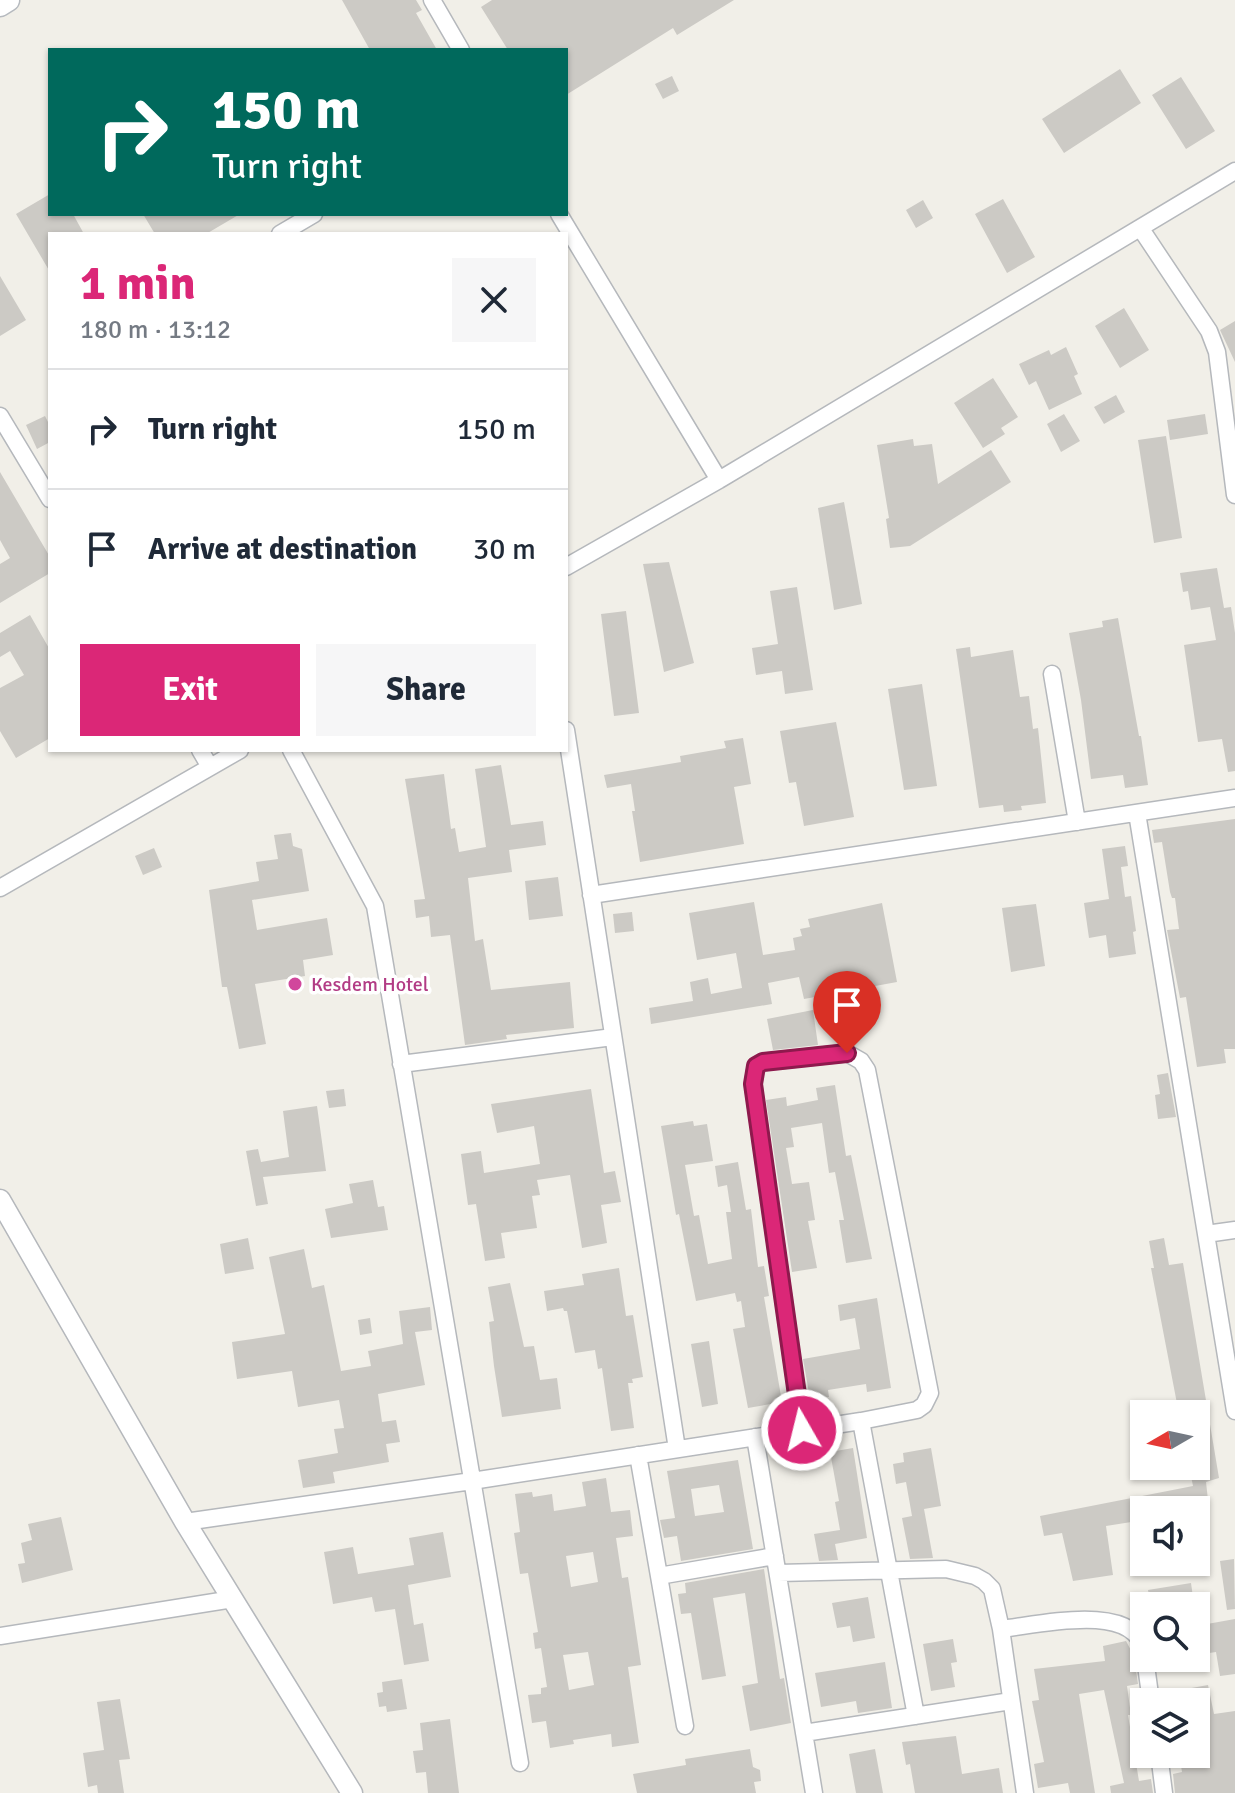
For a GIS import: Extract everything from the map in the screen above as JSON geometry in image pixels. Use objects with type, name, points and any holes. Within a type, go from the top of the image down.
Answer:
[{"type":"main road","points":[[0,5],[8,0]]},
{"type":"street","points":[[432,0],[460,48]]},
{"type":"street","points":[[568,566],[719,480],[1235,171]]},
{"type":"street","points":[[283,232],[311,216]]},
{"type":"street","points":[[560,216],[719,480]]},
{"type":"street","points":[[1141,229],[1209,331],[1228,368],[1235,495]]},
{"type":"street","points":[[0,416],[48,496]]},
{"type":"street","points":[[1052,674],[1077,822]]},
{"type":"street","points":[[568,743],[677,1449]]},
{"type":"street","points":[[201,752],[210,767]]},
{"type":"street","points":[[0,888],[236,752]]},
{"type":"street","points":[[292,752],[375,906],[520,1763]]},
{"type":"street","points":[[591,895],[1235,798]]},
{"type":"street","points":[[1137,813],[1235,1411]]},
{"type":"street","points":[[401,1064],[613,1037]]},
{"type":"street","points":[[185,1522],[472,1481],[861,1421],[917,1410],[924,1405],[930,1393],[867,1070],[861,1061],[847,1053],[763,1062],[756,1066],[753,1084],[802,1430]]},
{"type":"street","points":[[0,1200],[185,1522],[352,1793]]},
{"type":"street","points":[[1206,1234],[1235,1230]]},
{"type":"street","points":[[861,1421],[916,1716]]},
{"type":"street","points":[[755,1437],[814,1793]]},
{"type":"street","points":[[638,1455],[685,1726]]},
{"type":"street","points":[[659,1576],[776,1565],[946,1569],[975,1576],[992,1589],[1001,1629],[1025,1793]]},
{"type":"street","points":[[0,1636],[233,1599]]},
{"type":"street","points":[[1001,1629],[1103,1619],[1130,1628]]},
{"type":"street","points":[[804,1733],[1011,1701]]},
{"type":"street","points":[[1161,1768],[1164,1793]]},
{"type":"building","points":[[342,0],[416,0],[422,10],[416,13],[436,48],[369,48]]},
{"type":"building","points":[[492,0],[734,0],[677,35],[673,28],[568,94],[568,48],[507,48],[481,7]]},
{"type":"building","points":[[1120,69],[1141,103],[1064,153],[1042,119]]},
{"type":"building","points":[[672,76],[679,91],[663,99],[655,84]]},
{"type":"building","points":[[1181,77],[1215,131],[1186,149],[1152,95]]},
{"type":"building","points":[[48,195],[48,216],[74,216],[83,232],[48,232],[48,269],[16,214]]},
{"type":"building","points":[[1003,199],[1035,257],[1007,273],[975,214]]},
{"type":"building","points":[[923,200],[933,218],[916,228],[906,210]]},
{"type":"building","points":[[144,216],[237,216],[209,232],[154,232]]},
{"type":"building","points":[[0,276],[26,320],[0,336]]},
{"type":"building","points":[[1124,308],[1149,350],[1120,368],[1095,326]]},
{"type":"building","points":[[1235,321],[1235,362],[1220,330]]},
{"type":"building","points":[[1066,347],[1078,374],[1074,376],[1082,394],[1049,410],[1036,381],[1029,385],[1019,364],[1049,350],[1051,355]]},
{"type":"building","points":[[993,378],[1018,417],[1001,428],[1005,434],[983,448],[954,403]]},
{"type":"building","points":[[1116,395],[1125,412],[1104,424],[1094,407]]},
{"type":"building","points":[[1064,414],[1080,441],[1061,452],[1047,424]]},
{"type":"building","points":[[1205,414],[1208,434],[1170,440],[1167,420]]},
{"type":"building","points":[[45,416],[48,443],[37,449],[26,425]]},
{"type":"building","points":[[1166,436],[1182,538],[1154,543],[1138,440]]},
{"type":"building","points":[[913,439],[914,446],[932,444],[938,484],[991,450],[1011,482],[910,546],[890,548],[886,519],[889,518],[877,445]]},
{"type":"building","points":[[0,472],[48,554],[48,574],[0,603],[0,564],[10,558],[0,540]]},
{"type":"building","points":[[844,502],[862,604],[834,610],[818,508]]},
{"type":"building","points":[[669,562],[694,663],[664,672],[643,564]]},
{"type":"building","points":[[1217,568],[1224,608],[1231,607],[1235,633],[1235,771],[1228,772],[1222,739],[1198,742],[1184,645],[1216,640],[1210,607],[1191,610],[1188,591],[1183,592],[1180,573]]},
{"type":"building","points":[[797,587],[813,690],[785,694],[782,671],[756,675],[752,648],[778,644],[770,591]]},
{"type":"building","points":[[626,611],[639,713],[614,716],[601,614]]},
{"type":"building","points":[[30,615],[48,646],[48,739],[16,758],[0,731],[0,688],[24,675],[10,651],[0,657],[0,633]]},
{"type":"building","points":[[1118,618],[1148,785],[1125,788],[1123,775],[1091,779],[1069,633],[1103,627],[1102,621]]},
{"type":"building","points":[[970,647],[971,657],[1013,650],[1020,697],[1029,696],[1033,729],[1038,728],[1046,803],[1004,812],[1003,805],[979,808],[956,649]]},
{"type":"building","points":[[922,684],[937,786],[904,790],[888,689]]},
{"type":"building","points":[[836,722],[854,817],[804,826],[796,782],[789,783],[780,731]]},
{"type":"building","points":[[743,738],[751,784],[734,787],[744,844],[640,862],[631,784],[607,788],[604,775],[681,762],[680,756],[726,748],[724,741]]},
{"type":"building","points":[[501,765],[511,825],[543,821],[546,845],[509,850],[512,872],[468,878],[475,941],[483,939],[491,990],[570,982],[574,1028],[506,1035],[507,1039],[465,1045],[450,935],[431,937],[429,916],[416,918],[414,900],[425,899],[405,779],[444,774],[451,829],[455,828],[459,852],[486,847],[475,769]]},
{"type":"building","points":[[1235,819],[1235,1049],[1224,1049],[1226,1063],[1197,1067],[1186,997],[1180,998],[1167,930],[1179,929],[1175,898],[1170,892],[1162,842],[1154,843],[1152,830]]},
{"type":"building","points":[[291,833],[293,846],[302,849],[309,891],[252,900],[257,930],[327,918],[333,955],[303,960],[305,976],[255,984],[266,1044],[239,1049],[227,987],[222,987],[209,890],[259,881],[256,862],[278,859],[274,835]]},
{"type":"building","points":[[1125,846],[1128,866],[1121,867],[1125,897],[1131,896],[1136,954],[1109,958],[1106,935],[1089,938],[1084,903],[1109,899],[1102,849]]},
{"type":"building","points":[[154,848],[162,867],[143,875],[135,856]]},
{"type":"building","points":[[558,877],[563,916],[529,920],[525,881]]},
{"type":"building","points":[[754,902],[763,955],[795,950],[793,938],[802,936],[800,929],[810,927],[808,919],[882,903],[897,982],[804,999],[799,977],[768,983],[772,1004],[651,1024],[649,1008],[693,1001],[690,982],[708,978],[711,994],[742,988],[736,953],[697,960],[689,913]]},
{"type":"building","points":[[1036,904],[1045,966],[1011,972],[1002,908]]},
{"type":"building","points":[[632,912],[634,931],[615,933],[613,914]]},
{"type":"building","points":[[813,1010],[818,1045],[773,1050],[767,1019]]},
{"type":"building","points":[[1168,1073],[1176,1117],[1158,1119],[1155,1095],[1160,1094],[1157,1075]]},
{"type":"building","points":[[835,1085],[846,1156],[851,1155],[872,1259],[846,1263],[839,1220],[844,1220],[835,1172],[829,1173],[822,1123],[791,1128],[794,1147],[786,1148],[792,1184],[809,1182],[815,1220],[808,1221],[817,1268],[792,1272],[766,1100],[786,1097],[787,1106],[818,1100],[816,1088]]},
{"type":"building","points":[[344,1089],[346,1106],[329,1108],[326,1091]]},
{"type":"building","points":[[591,1089],[604,1173],[615,1171],[621,1202],[601,1205],[607,1243],[582,1248],[570,1175],[537,1180],[540,1195],[532,1196],[537,1228],[501,1233],[505,1258],[485,1261],[476,1204],[468,1205],[461,1154],[481,1151],[484,1173],[540,1164],[534,1126],[497,1133],[491,1104]]},
{"type":"building","points":[[317,1106],[326,1171],[263,1177],[268,1204],[256,1206],[246,1151],[258,1149],[261,1162],[289,1157],[283,1111]]},
{"type":"building","points":[[693,1121],[694,1126],[707,1124],[713,1161],[685,1165],[694,1216],[699,1215],[708,1264],[732,1259],[726,1212],[731,1212],[727,1185],[718,1187],[715,1166],[738,1162],[746,1210],[751,1209],[758,1267],[764,1266],[769,1296],[764,1297],[782,1402],[748,1408],[733,1329],[745,1327],[741,1301],[737,1302],[735,1293],[696,1301],[679,1214],[676,1215],[661,1126]]},
{"type":"building","points":[[373,1180],[378,1207],[384,1206],[388,1230],[331,1238],[325,1209],[353,1203],[349,1184]]},
{"type":"building","points":[[248,1238],[254,1269],[225,1274],[220,1244]]},
{"type":"building","points":[[1164,1238],[1169,1265],[1183,1263],[1206,1400],[1176,1400],[1151,1268],[1154,1268],[1149,1241]]},
{"type":"building","points":[[304,1249],[312,1288],[324,1285],[341,1371],[371,1366],[368,1351],[403,1344],[399,1311],[430,1307],[432,1330],[415,1332],[425,1385],[378,1394],[382,1422],[396,1420],[400,1442],[386,1444],[389,1462],[333,1472],[335,1483],[303,1488],[298,1460],[338,1453],[334,1429],[344,1428],[339,1400],[298,1407],[292,1371],[237,1379],[232,1342],[285,1334],[269,1257]]},
{"type":"building","points":[[619,1268],[626,1316],[633,1315],[643,1377],[628,1383],[634,1428],[611,1431],[602,1368],[598,1369],[595,1350],[575,1353],[567,1311],[563,1308],[547,1311],[544,1291],[584,1285],[582,1274]]},
{"type":"building","points":[[510,1283],[524,1347],[534,1346],[540,1380],[557,1378],[561,1409],[502,1417],[489,1322],[494,1321],[488,1287]]},
{"type":"building","points":[[877,1298],[891,1388],[867,1392],[866,1384],[828,1390],[829,1397],[814,1399],[813,1392],[809,1393],[803,1359],[860,1349],[855,1318],[840,1321],[838,1305]]},
{"type":"building","points":[[370,1318],[372,1333],[360,1335],[358,1320]]},
{"type":"building","points":[[709,1341],[718,1404],[702,1407],[691,1344]]},
{"type":"building","points":[[1210,1424],[1219,1478],[1206,1482],[1208,1496],[1142,1496],[1193,1486],[1192,1480],[1210,1480]]},
{"type":"building","points":[[853,1448],[867,1538],[835,1544],[838,1560],[819,1561],[814,1534],[840,1530],[835,1502],[839,1501],[830,1452]]},
{"type":"building","points":[[931,1448],[941,1506],[924,1509],[933,1558],[910,1559],[902,1518],[912,1516],[906,1482],[896,1484],[893,1464],[904,1462],[903,1453]]},
{"type":"building","points":[[738,1460],[753,1549],[681,1561],[677,1536],[664,1538],[660,1520],[675,1518],[667,1471]],"holes":[[[719,1485],[724,1512],[695,1516],[691,1489]]]},
{"type":"building","points":[[606,1478],[611,1512],[630,1510],[633,1536],[616,1538],[622,1578],[628,1577],[641,1665],[628,1667],[639,1743],[612,1747],[611,1734],[573,1740],[574,1744],[550,1748],[546,1721],[532,1723],[528,1695],[541,1694],[541,1688],[547,1687],[541,1648],[535,1649],[533,1633],[538,1632],[528,1573],[520,1574],[514,1533],[520,1532],[515,1494],[532,1492],[533,1497],[552,1494],[554,1511],[586,1506],[582,1482]],"holes":[[[593,1552],[598,1582],[571,1587],[566,1556]],[[588,1652],[594,1685],[569,1690],[563,1655]]]},
{"type":"building","points":[[1130,1498],[1130,1522],[1106,1526],[1113,1575],[1073,1581],[1062,1533],[1044,1536],[1040,1516]]},
{"type":"building","points":[[61,1517],[73,1570],[22,1583],[18,1564],[25,1563],[21,1543],[32,1540],[28,1524]]},
{"type":"building","points":[[443,1532],[451,1577],[408,1585],[414,1625],[423,1623],[429,1661],[404,1665],[395,1609],[375,1612],[372,1597],[333,1604],[324,1552],[353,1547],[358,1574],[414,1565],[409,1538]]},
{"type":"building","points":[[1234,1559],[1235,1609],[1227,1610],[1220,1561]]},
{"type":"building","points":[[764,1569],[780,1679],[784,1678],[791,1723],[750,1731],[742,1686],[758,1683],[745,1593],[713,1598],[726,1676],[702,1680],[691,1613],[681,1614],[678,1594],[686,1593],[685,1583]]},
{"type":"building","points":[[1191,1583],[1192,1592],[1148,1592]]},
{"type":"building","points":[[868,1597],[875,1638],[853,1642],[850,1626],[837,1628],[832,1603]]},
{"type":"building","points":[[1235,1619],[1235,1674],[1220,1676],[1216,1652],[1210,1653],[1210,1623]]},
{"type":"building","points":[[953,1639],[957,1662],[951,1663],[955,1687],[931,1691],[923,1644]]},
{"type":"building","points":[[1126,1641],[1130,1648],[1130,1672],[1136,1672],[1138,1684],[1127,1686],[1130,1768],[1137,1768],[1139,1781],[1151,1779],[1153,1793],[1111,1793],[1110,1786],[1124,1783],[1104,1690],[1079,1694],[1095,1793],[1070,1793],[1068,1783],[1038,1788],[1034,1764],[1044,1762],[1032,1701],[1039,1700],[1034,1669],[1105,1661],[1103,1646]]},
{"type":"building","points":[[885,1662],[892,1708],[858,1713],[856,1701],[821,1707],[815,1673]]},
{"type":"building","points":[[402,1679],[407,1709],[387,1712],[386,1706],[379,1707],[377,1693],[383,1692],[382,1682]]},
{"type":"building","points":[[1210,1695],[1214,1714],[1235,1711],[1235,1793],[1175,1793],[1173,1774],[1182,1772],[1181,1768],[1210,1768]]},
{"type":"building","points":[[120,1699],[130,1759],[119,1760],[124,1793],[98,1793],[97,1785],[88,1787],[83,1753],[104,1750],[97,1702]]},
{"type":"building","points":[[450,1719],[459,1793],[428,1793],[426,1772],[416,1773],[413,1751],[423,1750],[420,1723]]},
{"type":"building","points":[[956,1736],[962,1774],[999,1768],[1003,1793],[915,1793],[902,1742]]},
{"type":"building","points":[[750,1749],[753,1767],[760,1770],[761,1781],[754,1782],[756,1793],[637,1793],[633,1774],[686,1765],[685,1759]]},
{"type":"building","points":[[875,1749],[883,1793],[856,1793],[849,1754]]},
{"type":"place","name":"Kesdem Hotel","points":[[295,984]]},
{"type":"route","points":[[802,1430],[753,1084],[756,1066],[763,1062],[847,1053]]}]
